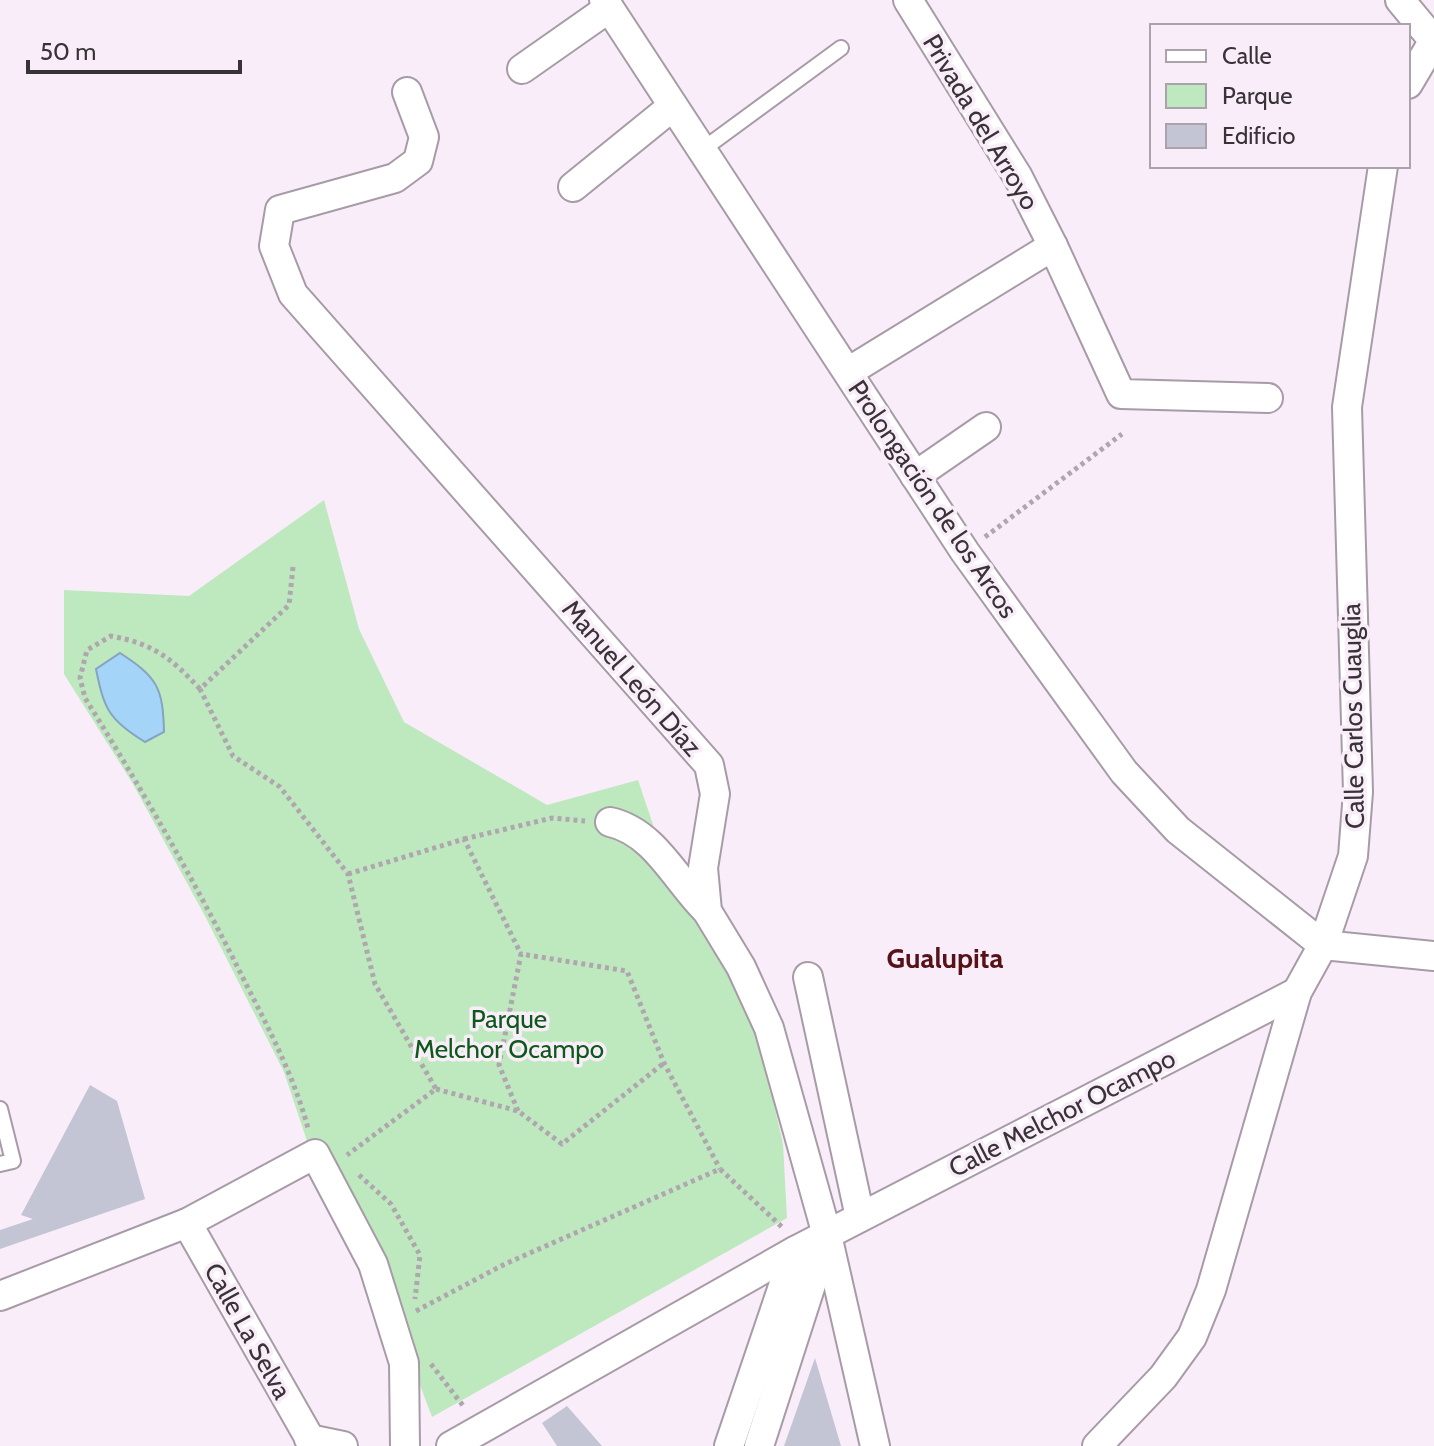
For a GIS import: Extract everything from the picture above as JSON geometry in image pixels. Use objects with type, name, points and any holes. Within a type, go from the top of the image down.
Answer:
[{"type":"street","name":"Privada del Arroyo","points":[[908,0],[1018,177],[1121,394],[1268,398]]},
{"type":"street","points":[[1400,0],[1434,40],[1410,81]]},
{"type":"street","points":[[522,69],[606,4]]},
{"type":"street","name":"Prolongación de los Arcos","points":[[606,4],[965,552],[1124,772],[1178,830],[1323,945]]},
{"type":"street","name":"Manuel León Díaz","points":[[407,92],[424,137],[418,161],[395,178],[280,210],[274,246],[293,294],[709,765],[715,794],[703,868],[707,911],[741,967],[769,1028],[808,1244]]},
{"type":"street","points":[[573,187],[673,106]]},
{"type":"street","name":"Calle Carlos Cuauglia","points":[[1097,1446],[1163,1377],[1192,1337],[1211,1290],[1297,992],[1323,945],[1353,856],[1358,792],[1347,407],[1383,168]]},
{"type":"street","points":[[848,372],[1053,246]]},
{"type":"street","points":[[915,476],[986,427]]},
{"type":"street","points":[[610,822],[630,827],[654,847],[684,889],[707,911]]},
{"type":"street","points":[[1323,945],[1434,956]]},
{"type":"street","points":[[808,977],[860,1217]]},
{"type":"street","name":"Calle Melchor Ocampo","points":[[451,1446],[808,1244],[1297,992]]},
{"type":"street","points":[[0,1296],[187,1223],[315,1154],[373,1264],[404,1363],[405,1446]]},
{"type":"street","name":"Calle La Selva","points":[[187,1223],[312,1443],[343,1446]]},
{"type":"street","points":[[729,1446],[808,1244]]},
{"type":"street","points":[[759,1446],[808,1244]]},
{"type":"street","points":[[808,1244],[875,1446]]},
{"type":"lane","points":[[702,150],[841,48]]},
{"type":"lane","points":[[0,1109],[13,1161],[0,1164]]},
{"type":"path","points":[[965,552],[1122,434]]},
{"type":"path","points":[[200,689],[289,605],[293,567]]},
{"type":"path","points":[[315,1154],[297,1087],[231,954],[174,845],[85,698],[80,678],[87,650],[111,636],[143,642],[174,661],[200,689],[233,756],[280,787],[348,874],[375,984],[436,1089],[518,1111],[562,1144],[664,1063]]},
{"type":"path","points":[[348,874],[464,839],[552,818],[610,822]]},
{"type":"path","points":[[464,839],[521,954],[499,1065],[518,1111]]},
{"type":"path","points":[[521,954],[627,971],[664,1063],[720,1169],[808,1244]]},
{"type":"path","points":[[417,1327],[414,1312],[420,1255],[391,1204],[342,1159],[436,1089]]},
{"type":"path","points":[[414,1312],[505,1264],[720,1169]]},
{"type":"path","points":[[424,1355],[481,1428]]},
{"type":"green space","name":"Parque Melchor Ocampo","points":[[324,500],[359,629],[404,722],[547,805],[638,780],[670,875],[724,954],[761,1047],[783,1144],[787,1218],[432,1417],[403,1340],[309,1147],[284,1072],[205,916],[133,784],[64,674],[64,590],[189,596]]},
{"type":"water","points":[[120,653],[150,677],[162,704],[164,732],[145,742],[116,720],[102,694],[96,669]]},
{"type":"building","points":[[90,1085],[117,1101],[145,1199],[0,1249],[0,1230],[33,1219],[21,1215]]},
{"type":"building","points":[[815,1358],[841,1446],[784,1446]]},
{"type":"building","points":[[567,1406],[602,1446],[557,1446],[542,1423]]},
{"type":"district","name":"Gualupita","points":[[945,958]]}]
